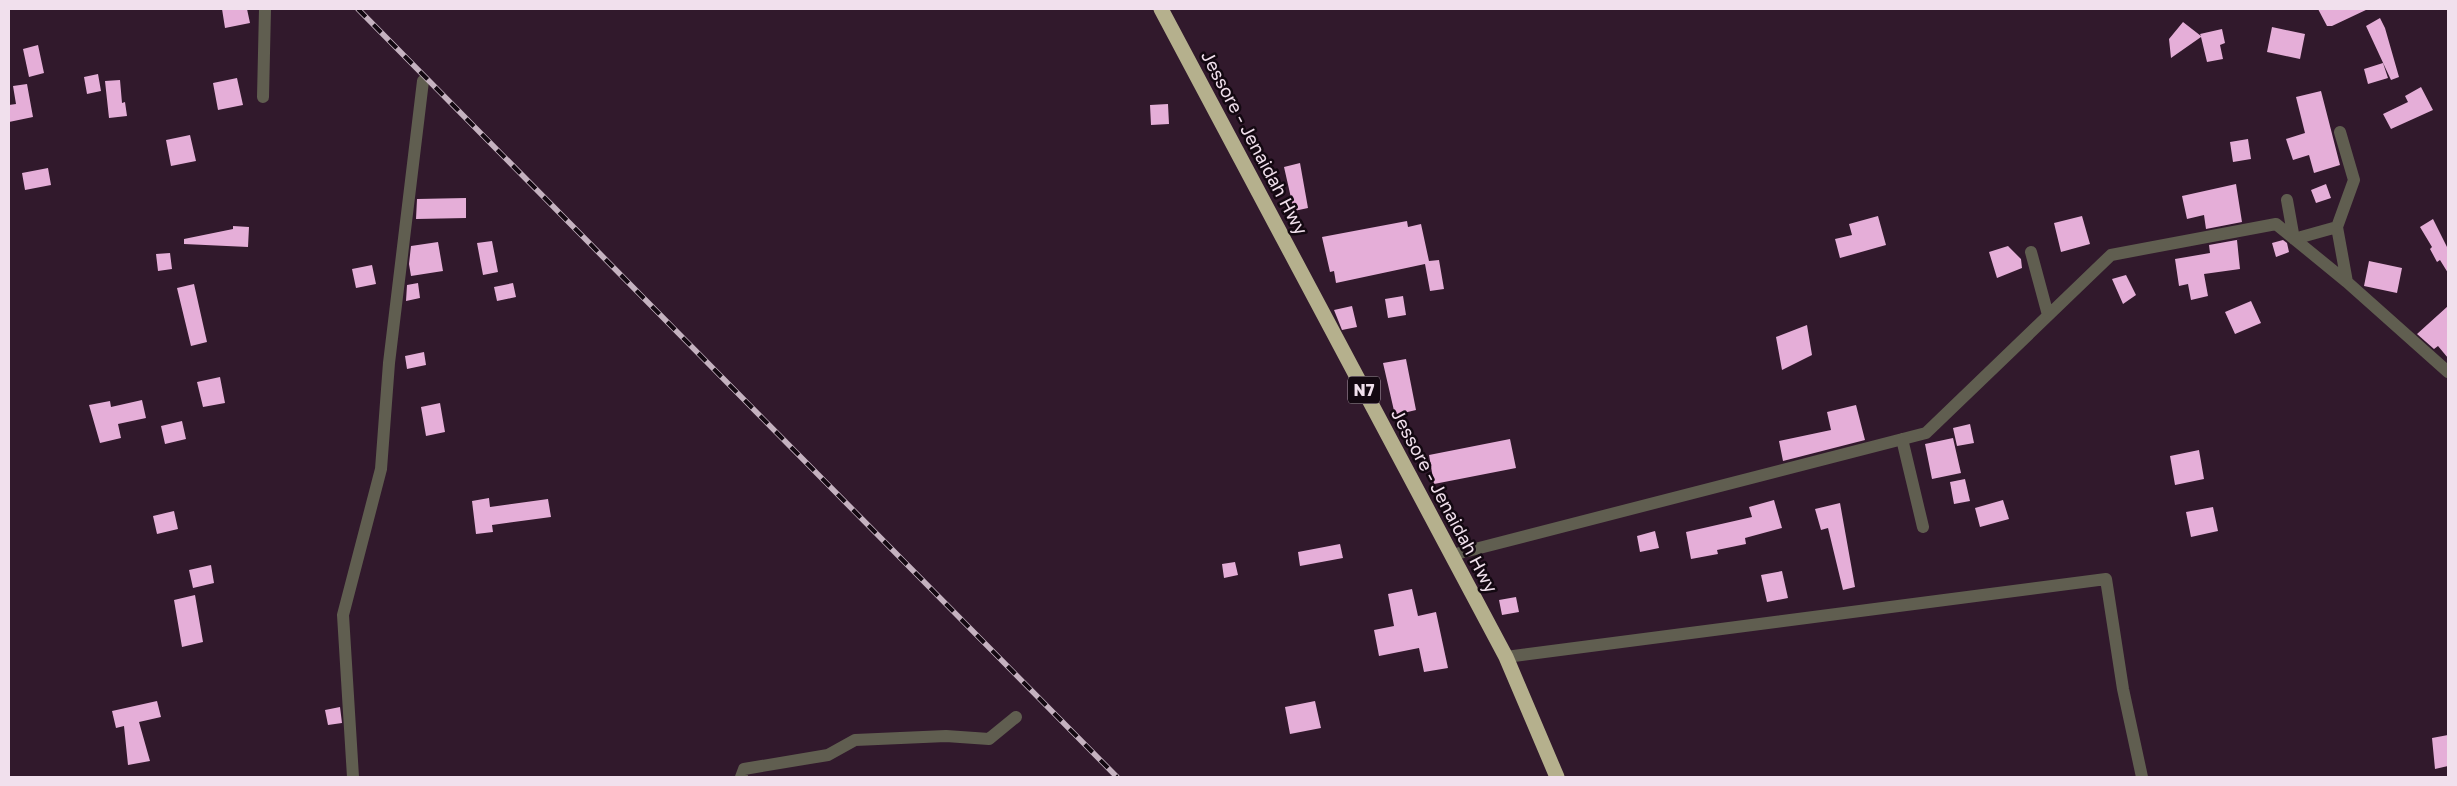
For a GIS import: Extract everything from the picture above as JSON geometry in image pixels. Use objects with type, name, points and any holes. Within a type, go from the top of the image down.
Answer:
[{"type":"highway","name":"Jessore - Jenaidah Hwy","points":[[1160,9],[1506,657],[1558,777]]},
{"type":"street","points":[[262,97],[265,9]]},
{"type":"street","points":[[353,777],[342,615],[381,469],[389,363],[423,81]]},
{"type":"street","points":[[2340,132],[2354,180],[2337,227],[2347,282]]},
{"type":"street","points":[[2287,200],[2294,239]]},
{"type":"street","points":[[1452,554],[1926,433],[2111,255],[2276,224],[2347,282],[2448,372]]},
{"type":"street","points":[[2294,239],[2337,227]]},
{"type":"street","points":[[2031,252],[2048,315]]},
{"type":"street","points":[[1902,439],[1923,528]]},
{"type":"street","points":[[1506,657],[2106,579],[2123,689],[2142,777]]},
{"type":"street","points":[[741,777],[744,769],[828,755],[855,740],[946,736],[989,739],[1016,716]]},
{"type":"building","points":[[222,9],[247,9],[250,23],[225,28]]},
{"type":"building","points":[[2318,9],[2368,9],[2332,26],[2327,26]]},
{"type":"building","points":[[2380,18],[2385,28],[2399,77],[2391,80],[2366,26]]},
{"type":"building","points":[[2183,22],[2201,36],[2200,34],[2222,29],[2225,43],[2220,45],[2223,59],[2207,62],[2201,37],[2171,58],[2169,39]]},
{"type":"building","points":[[2272,27],[2305,34],[2300,59],[2267,52]]},
{"type":"building","points":[[38,45],[44,73],[29,77],[23,49]]},
{"type":"building","points":[[2383,63],[2388,78],[2368,84],[2364,69]]},
{"type":"building","points":[[98,74],[101,91],[87,94],[84,77]]},
{"type":"building","points":[[237,78],[243,105],[218,110],[213,83]]},
{"type":"building","points":[[120,80],[122,103],[125,102],[127,116],[109,118],[105,81]]},
{"type":"building","points":[[27,84],[33,117],[9,122],[9,105],[16,104],[13,86]]},
{"type":"building","points":[[2421,87],[2433,110],[2391,129],[2383,114],[2408,102],[2405,96]]},
{"type":"building","points":[[2321,91],[2340,165],[2314,173],[2309,155],[2293,160],[2286,139],[2305,133],[2296,97]]},
{"type":"building","points":[[1168,104],[1169,124],[1151,125],[1150,105]]},
{"type":"building","points":[[190,135],[196,161],[171,166],[166,140]]},
{"type":"building","points":[[2248,139],[2251,159],[2233,162],[2230,142]]},
{"type":"building","points":[[1300,163],[1308,208],[1294,211],[1284,167]]},
{"type":"building","points":[[48,168],[51,185],[25,190],[22,173]]},
{"type":"building","points":[[2236,184],[2242,222],[2206,229],[2204,215],[2187,219],[2182,196]]},
{"type":"building","points":[[2326,184],[2331,198],[2316,203],[2311,190]]},
{"type":"building","points":[[466,198],[466,218],[416,219],[417,199]]},
{"type":"building","points":[[1878,216],[1886,245],[1840,258],[1835,239],[1852,235],[1849,224]]},
{"type":"building","points":[[2082,216],[2090,244],[2061,252],[2054,223]]},
{"type":"building","points":[[2433,219],[2448,249],[2448,273],[2440,260],[2437,262],[2430,249],[2432,247],[2420,227]]},
{"type":"building","points":[[1407,221],[1408,227],[1421,224],[1429,261],[1439,260],[1444,289],[1430,291],[1425,264],[1336,283],[1334,271],[1330,272],[1322,237]]},
{"type":"building","points":[[233,226],[249,227],[248,247],[184,244],[184,239],[233,229]]},
{"type":"building","points":[[2242,239],[2237,240],[2240,269],[2204,274],[2208,296],[2191,300],[2188,284],[2179,286],[2175,259],[2210,253],[2209,245]]},
{"type":"building","points":[[2283,240],[2287,243],[2289,252],[2276,257],[2272,243]]},
{"type":"building","points":[[492,241],[498,272],[483,275],[477,243]]},
{"type":"building","points":[[438,242],[443,271],[411,276],[409,264],[411,246]]},
{"type":"building","points":[[2008,246],[2021,259],[2022,268],[1997,278],[1989,252]]},
{"type":"building","points":[[170,253],[172,269],[158,271],[156,254]]},
{"type":"building","points":[[2369,261],[2402,268],[2397,293],[2364,286]]},
{"type":"building","points":[[372,265],[376,284],[356,288],[352,269]]},
{"type":"building","points":[[2126,275],[2136,295],[2123,304],[2112,279]]},
{"type":"building","points":[[418,283],[420,298],[406,301],[407,285]]},
{"type":"building","points":[[513,283],[516,297],[497,301],[494,287]]},
{"type":"building","points":[[194,284],[207,342],[191,346],[177,288]]},
{"type":"building","points":[[1403,296],[1406,315],[1388,318],[1385,299]]},
{"type":"building","points":[[2251,301],[2261,323],[2235,334],[2225,312]]},
{"type":"building","points":[[1352,306],[1357,327],[1342,330],[1334,310]]},
{"type":"building","points":[[2448,306],[2448,358],[2438,346],[2434,349],[2417,334]]},
{"type":"building","points":[[1807,325],[1812,355],[1782,370],[1776,337]]},
{"type":"building","points":[[424,352],[426,365],[407,369],[405,356]]},
{"type":"building","points":[[1406,359],[1416,410],[1395,415],[1383,363]]},
{"type":"building","points":[[220,377],[225,403],[203,407],[197,382]]},
{"type":"building","points":[[142,400],[146,418],[118,424],[121,438],[100,443],[89,405],[110,401],[111,407]]},
{"type":"building","points":[[440,403],[445,432],[426,436],[421,407]]},
{"type":"building","points":[[1856,405],[1865,440],[1783,461],[1779,441],[1831,430],[1827,412]]},
{"type":"building","points":[[182,421],[186,439],[165,444],[161,426]]},
{"type":"building","points":[[1970,424],[1974,443],[1957,446],[1953,428]]},
{"type":"building","points":[[1953,438],[1961,473],[1932,479],[1925,444]]},
{"type":"building","points":[[1510,439],[1516,468],[1434,484],[1429,455]]},
{"type":"building","points":[[2199,450],[2204,479],[2175,485],[2170,456]]},
{"type":"building","points":[[1965,479],[1970,501],[1954,504],[1950,482]]},
{"type":"building","points":[[489,498],[490,507],[548,499],[551,517],[492,525],[493,532],[476,534],[472,501]]},
{"type":"building","points":[[1774,500],[1782,528],[1745,538],[1746,544],[1717,550],[1718,554],[1691,559],[1686,532],[1752,517],[1749,507]]},
{"type":"building","points":[[2003,500],[2009,519],[1980,527],[1975,508]]},
{"type":"building","points":[[1840,503],[1855,587],[1843,590],[1828,528],[1821,530],[1815,509]]},
{"type":"building","points":[[2213,507],[2218,531],[2191,537],[2186,512]]},
{"type":"building","points":[[174,511],[178,529],[157,534],[153,516]]},
{"type":"building","points":[[1655,531],[1659,548],[1640,552],[1637,536]]},
{"type":"building","points":[[1340,544],[1343,558],[1300,566],[1298,552]]},
{"type":"building","points":[[1235,562],[1238,575],[1224,578],[1222,564]]},
{"type":"building","points":[[211,565],[214,583],[193,588],[189,570]]},
{"type":"building","points":[[1782,571],[1788,598],[1767,602],[1761,575]]},
{"type":"building","points":[[1412,589],[1418,616],[1436,612],[1448,668],[1424,672],[1419,648],[1379,656],[1374,630],[1394,626],[1388,594]]},
{"type":"building","points":[[195,595],[203,642],[182,647],[174,600]]},
{"type":"building","points":[[1516,597],[1519,612],[1502,615],[1499,600]]},
{"type":"building","points":[[157,701],[161,717],[139,722],[150,761],[128,765],[124,726],[116,728],[112,711]]},
{"type":"building","points":[[1315,701],[1321,728],[1290,734],[1285,707]]},
{"type":"building","points":[[340,707],[342,723],[328,725],[325,710]]},
{"type":"building","points":[[2448,735],[2448,766],[2435,769],[2432,738]]},
{"type":"railway","points":[[358,9],[1117,777]]}]
